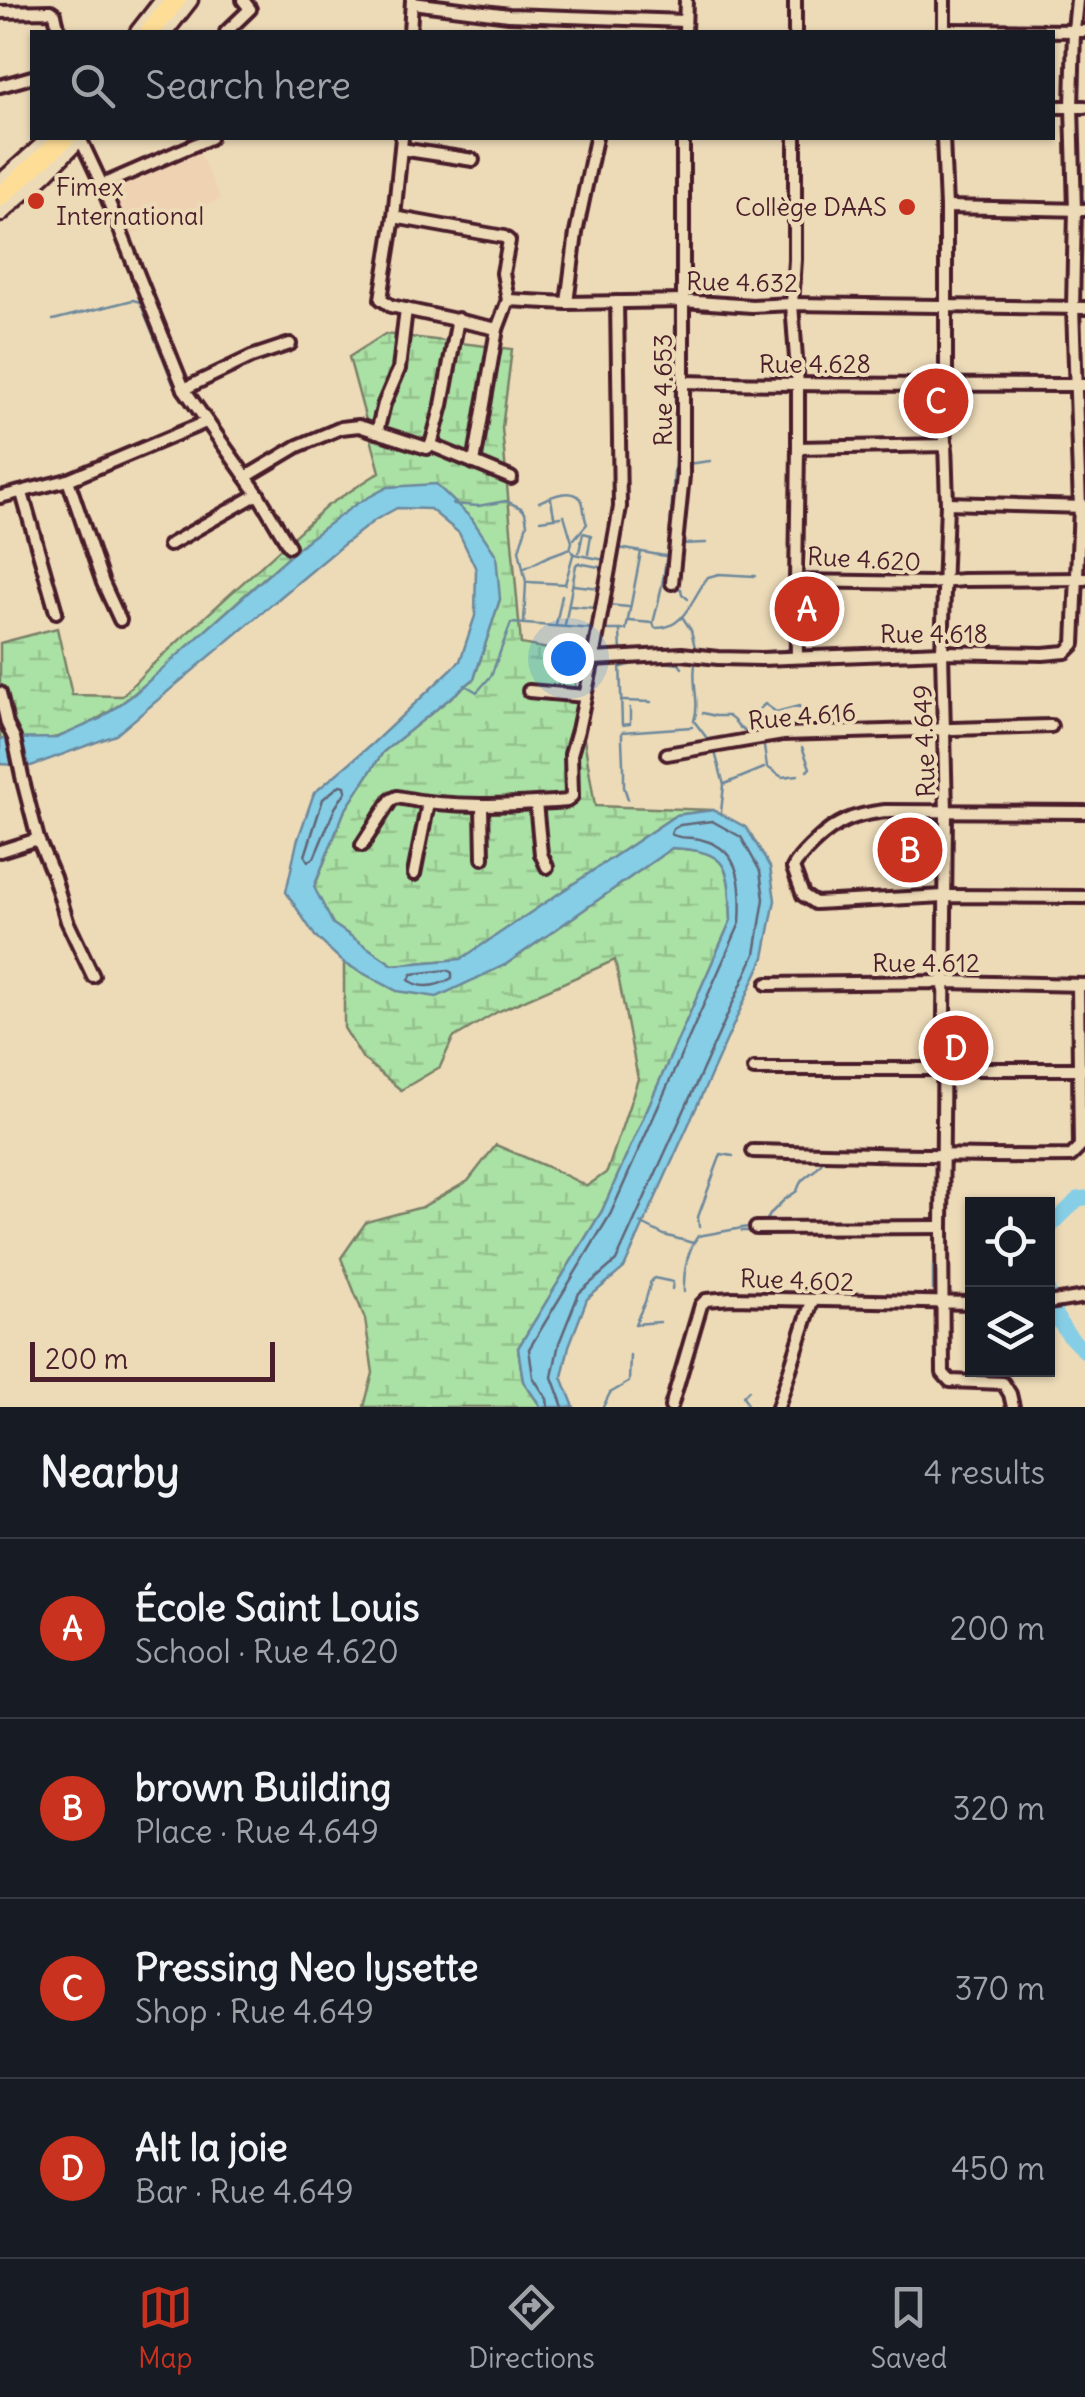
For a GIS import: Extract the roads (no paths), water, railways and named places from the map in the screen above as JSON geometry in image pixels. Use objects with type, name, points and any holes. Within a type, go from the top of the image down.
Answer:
[{"type":"highway","points":[[152,30],[176,0]]},
{"type":"highway","points":[[0,197],[63,140]]},
{"type":"main road","points":[[140,30],[163,0]]},
{"type":"main road","points":[[168,30],[190,0]]},
{"type":"main road","points":[[0,184],[48,140]]},
{"type":"main road","points":[[0,214],[78,140]]},
{"type":"street","points":[[228,30],[250,9],[242,0]]},
{"type":"street","points":[[410,30],[412,2],[508,15],[685,27],[686,0]]},
{"type":"street","points":[[794,0],[795,30]]},
{"type":"street","points":[[944,0],[944,30]]},
{"type":"street","name":"Rue 4.618","points":[[593,659],[682,654],[796,658],[942,652],[1043,654],[1066,652],[1074,644],[1081,579],[1082,507],[1077,0]]},
{"type":"street","points":[[0,12],[50,11],[55,14],[59,30]]},
{"type":"street","points":[[1055,30],[1080,30]]},
{"type":"street","points":[[0,86],[30,78]]},
{"type":"street","points":[[81,140],[184,389],[290,546]]},
{"type":"street","points":[[102,185],[205,140]]},
{"type":"street","points":[[567,304],[576,233],[596,140]]},
{"type":"street","name":"Rue 4.653","points":[[672,583],[683,476],[683,140]]},
{"type":"street","name":"Rue 4.620","points":[[795,140],[792,304],[798,386],[796,581],[1081,579]]},
{"type":"street","name":"Rue 4.649","points":[[943,140],[947,503],[942,652],[946,812],[943,1374],[950,1381],[1002,1384],[1013,1407]]},
{"type":"street","points":[[474,160],[402,143],[381,298],[385,304],[497,329]]},
{"type":"street","points":[[946,207],[1080,210]]},
{"type":"street","points":[[394,217],[509,240],[502,274],[508,300],[497,329],[474,463]]},
{"type":"street","name":"Rue 4.632","points":[[508,300],[567,304],[683,301],[752,306],[1079,308]]},
{"type":"street","points":[[362,845],[397,796],[428,803],[482,806],[567,801],[572,796],[571,754],[586,696],[620,508],[617,302]]},
{"type":"street","points":[[377,432],[399,369],[406,309]]},
{"type":"street","points":[[246,477],[332,430],[359,426],[427,448],[442,405],[458,320]]},
{"type":"street","points":[[184,389],[251,357],[290,344]]},
{"type":"street","name":"Rue 4.628","points":[[684,382],[1080,386]]},
{"type":"street","points":[[0,497],[68,480],[206,422]]},
{"type":"street","points":[[798,448],[946,444]]},
{"type":"street","points":[[431,445],[511,478]]},
{"type":"street","points":[[68,480],[102,583],[120,620]]},
{"type":"street","points":[[22,493],[56,612]]},
{"type":"street","points":[[169,545],[258,494]]},
{"type":"street","points":[[947,503],[1082,507]]},
{"type":"street","points":[[796,581],[796,658]]},
{"type":"street","points":[[530,691],[586,696]]},
{"type":"street","points":[[0,694],[38,839],[67,921],[93,976]]},
{"type":"street","name":"Rue 4.616","points":[[667,754],[783,734],[1051,726]]},
{"type":"street","points":[[414,874],[428,803]]},
{"type":"street","points":[[536,803],[541,854],[547,867]]},
{"type":"street","points":[[482,806],[483,858]]},
{"type":"street","points":[[1085,812],[885,811],[845,820],[830,828],[798,858],[794,868],[804,895],[815,903],[944,896],[1085,897]]},
{"type":"street","points":[[0,850],[38,839]]},
{"type":"street","name":"Rue 4.612","points":[[767,984],[1081,985]]},
{"type":"street","points":[[754,1151],[1071,1156],[1080,1147],[1081,985]]},
{"type":"street","points":[[754,1069],[1083,1068]]},
{"type":"street","points":[[756,1228],[942,1227]]},
{"type":"street","points":[[1055,1302],[1085,1297]]},
{"type":"street","name":"Rue 4.602","points":[[670,1407],[702,1302],[732,1298],[965,1303]]},
{"type":"street","points":[[778,1407],[812,1301]]},
{"type":"water","points":[[436,484],[472,519],[496,555],[500,599],[474,679],[383,752],[344,812],[314,887],[333,924],[393,965],[461,959],[676,815],[714,810],[747,828],[770,867],[775,900],[764,957],[624,1268],[587,1299],[562,1377],[574,1407],[541,1407],[523,1381],[518,1348],[602,1211],[731,920],[729,887],[723,866],[716,858],[672,848],[505,965],[437,997],[397,991],[344,963],[315,936],[286,892],[297,842],[314,793],[460,661],[475,616],[476,569],[459,533],[430,509],[397,508],[339,548],[116,735],[31,766],[0,764],[0,739],[57,738],[100,719],[133,695],[306,541],[356,504],[388,487]]},
{"type":"waterway","points":[[1083,186],[1081,200],[1085,201]]},
{"type":"waterway","points":[[53,320],[133,300],[140,302],[162,356]]},
{"type":"waterway","points":[[675,310],[675,440]]},
{"type":"waterway","points":[[163,358],[173,384]]},
{"type":"waterway","points":[[653,623],[666,560],[675,453]]},
{"type":"waterway","points":[[687,464],[710,461]]},
{"type":"waterway","points":[[539,502],[566,493],[581,499],[587,524],[574,539]]},
{"type":"waterway","points":[[551,499],[554,516]]},
{"type":"waterway","points":[[453,504],[478,506],[506,501],[525,512],[527,524],[519,550],[526,582],[524,623]]},
{"type":"waterway","points":[[564,515],[574,554],[605,560],[602,579]]},
{"type":"waterway","points":[[540,520],[561,517]]},
{"type":"waterway","points":[[579,552],[583,533],[591,535],[588,554]]},
{"type":"waterway","points":[[678,544],[706,543]]},
{"type":"waterway","points":[[619,548],[665,556]]},
{"type":"waterway","points":[[525,568],[568,549]]},
{"type":"waterway","points":[[603,630],[626,630],[641,552]]},
{"type":"waterway","points":[[528,582],[565,584],[573,555]]},
{"type":"waterway","points":[[565,625],[576,565],[604,568]]},
{"type":"waterway","points":[[629,621],[666,627],[681,618],[708,577],[755,576]]},
{"type":"waterway","points":[[573,585],[600,588]]},
{"type":"waterway","points":[[673,587],[681,589],[688,599]]},
{"type":"waterway","points":[[556,625],[562,595]]},
{"type":"waterway","points":[[607,605],[629,607]]},
{"type":"waterway","points":[[570,606],[597,608]]},
{"type":"waterway","points":[[683,618],[691,630],[696,652]]},
{"type":"waterway","points":[[465,685],[477,692],[491,676],[511,623],[595,629]]},
{"type":"waterway","points":[[620,631],[621,653]]},
{"type":"waterway","points":[[738,653],[794,646]]},
{"type":"waterway","points":[[696,660],[694,721],[709,741]]},
{"type":"waterway","points":[[620,661],[622,725],[630,724],[630,708]]},
{"type":"waterway","points":[[622,667],[658,662],[679,664],[682,668]]},
{"type":"waterway","points":[[623,701],[651,702]]},
{"type":"waterway","points":[[703,713],[728,716],[742,729],[750,730],[756,729],[754,714],[765,704],[776,712],[799,706],[807,726],[796,729]]},
{"type":"waterway","points":[[622,738],[622,732],[692,727]]},
{"type":"waterway","points":[[622,740],[623,764]]},
{"type":"waterway","points":[[763,740],[767,767],[782,777],[798,775]]},
{"type":"waterway","points":[[802,747],[810,768],[807,771]]},
{"type":"waterway","points":[[715,752],[724,785],[721,812]]},
{"type":"waterway","points":[[624,766],[628,799]]},
{"type":"waterway","points":[[725,784],[764,768]]},
{"type":"waterway","points":[[962,816],[1025,818]]},
{"type":"waterway","points":[[1029,818],[1076,817]]},
{"type":"waterway","points":[[699,1227],[698,1217],[721,1154],[733,1156]]},
{"type":"waterway","points":[[764,1225],[827,1156]]},
{"type":"waterway","points":[[1055,1222],[1078,1199],[1085,1198]]},
{"type":"waterway","points":[[640,1223],[693,1243]]},
{"type":"waterway","points":[[684,1292],[686,1262],[698,1236],[748,1227]]},
{"type":"waterway","points":[[742,1231],[751,1231]]},
{"type":"waterway","points":[[820,1233],[858,1234]]},
{"type":"waterway","points":[[865,1233],[933,1233]]},
{"type":"waterway","points":[[933,1266],[933,1290]]},
{"type":"waterway","points":[[650,1283],[654,1278],[673,1282],[672,1289]]},
{"type":"waterway","points":[[650,1285],[635,1324],[660,1322]]},
{"type":"waterway","points":[[1055,1313],[1085,1351]]},
{"type":"waterway","points":[[603,1407],[610,1393],[629,1382],[630,1355]]},
{"type":"waterway","points":[[746,1407],[743,1396],[749,1390]]},
{"type":"place","name":"Fimex International","points":[[36,201]]},
{"type":"place","name":"Collège DAAS","points":[[907,207]]},
{"type":"place","name":"Pressing Neo lysette","points":[[936,401]]},
{"type":"place","name":"École Saint Louis","points":[[807,609]]},
{"type":"place","name":"brown Building","points":[[910,850]]},
{"type":"place","name":"Alt la joie","points":[[956,1048]]}]
